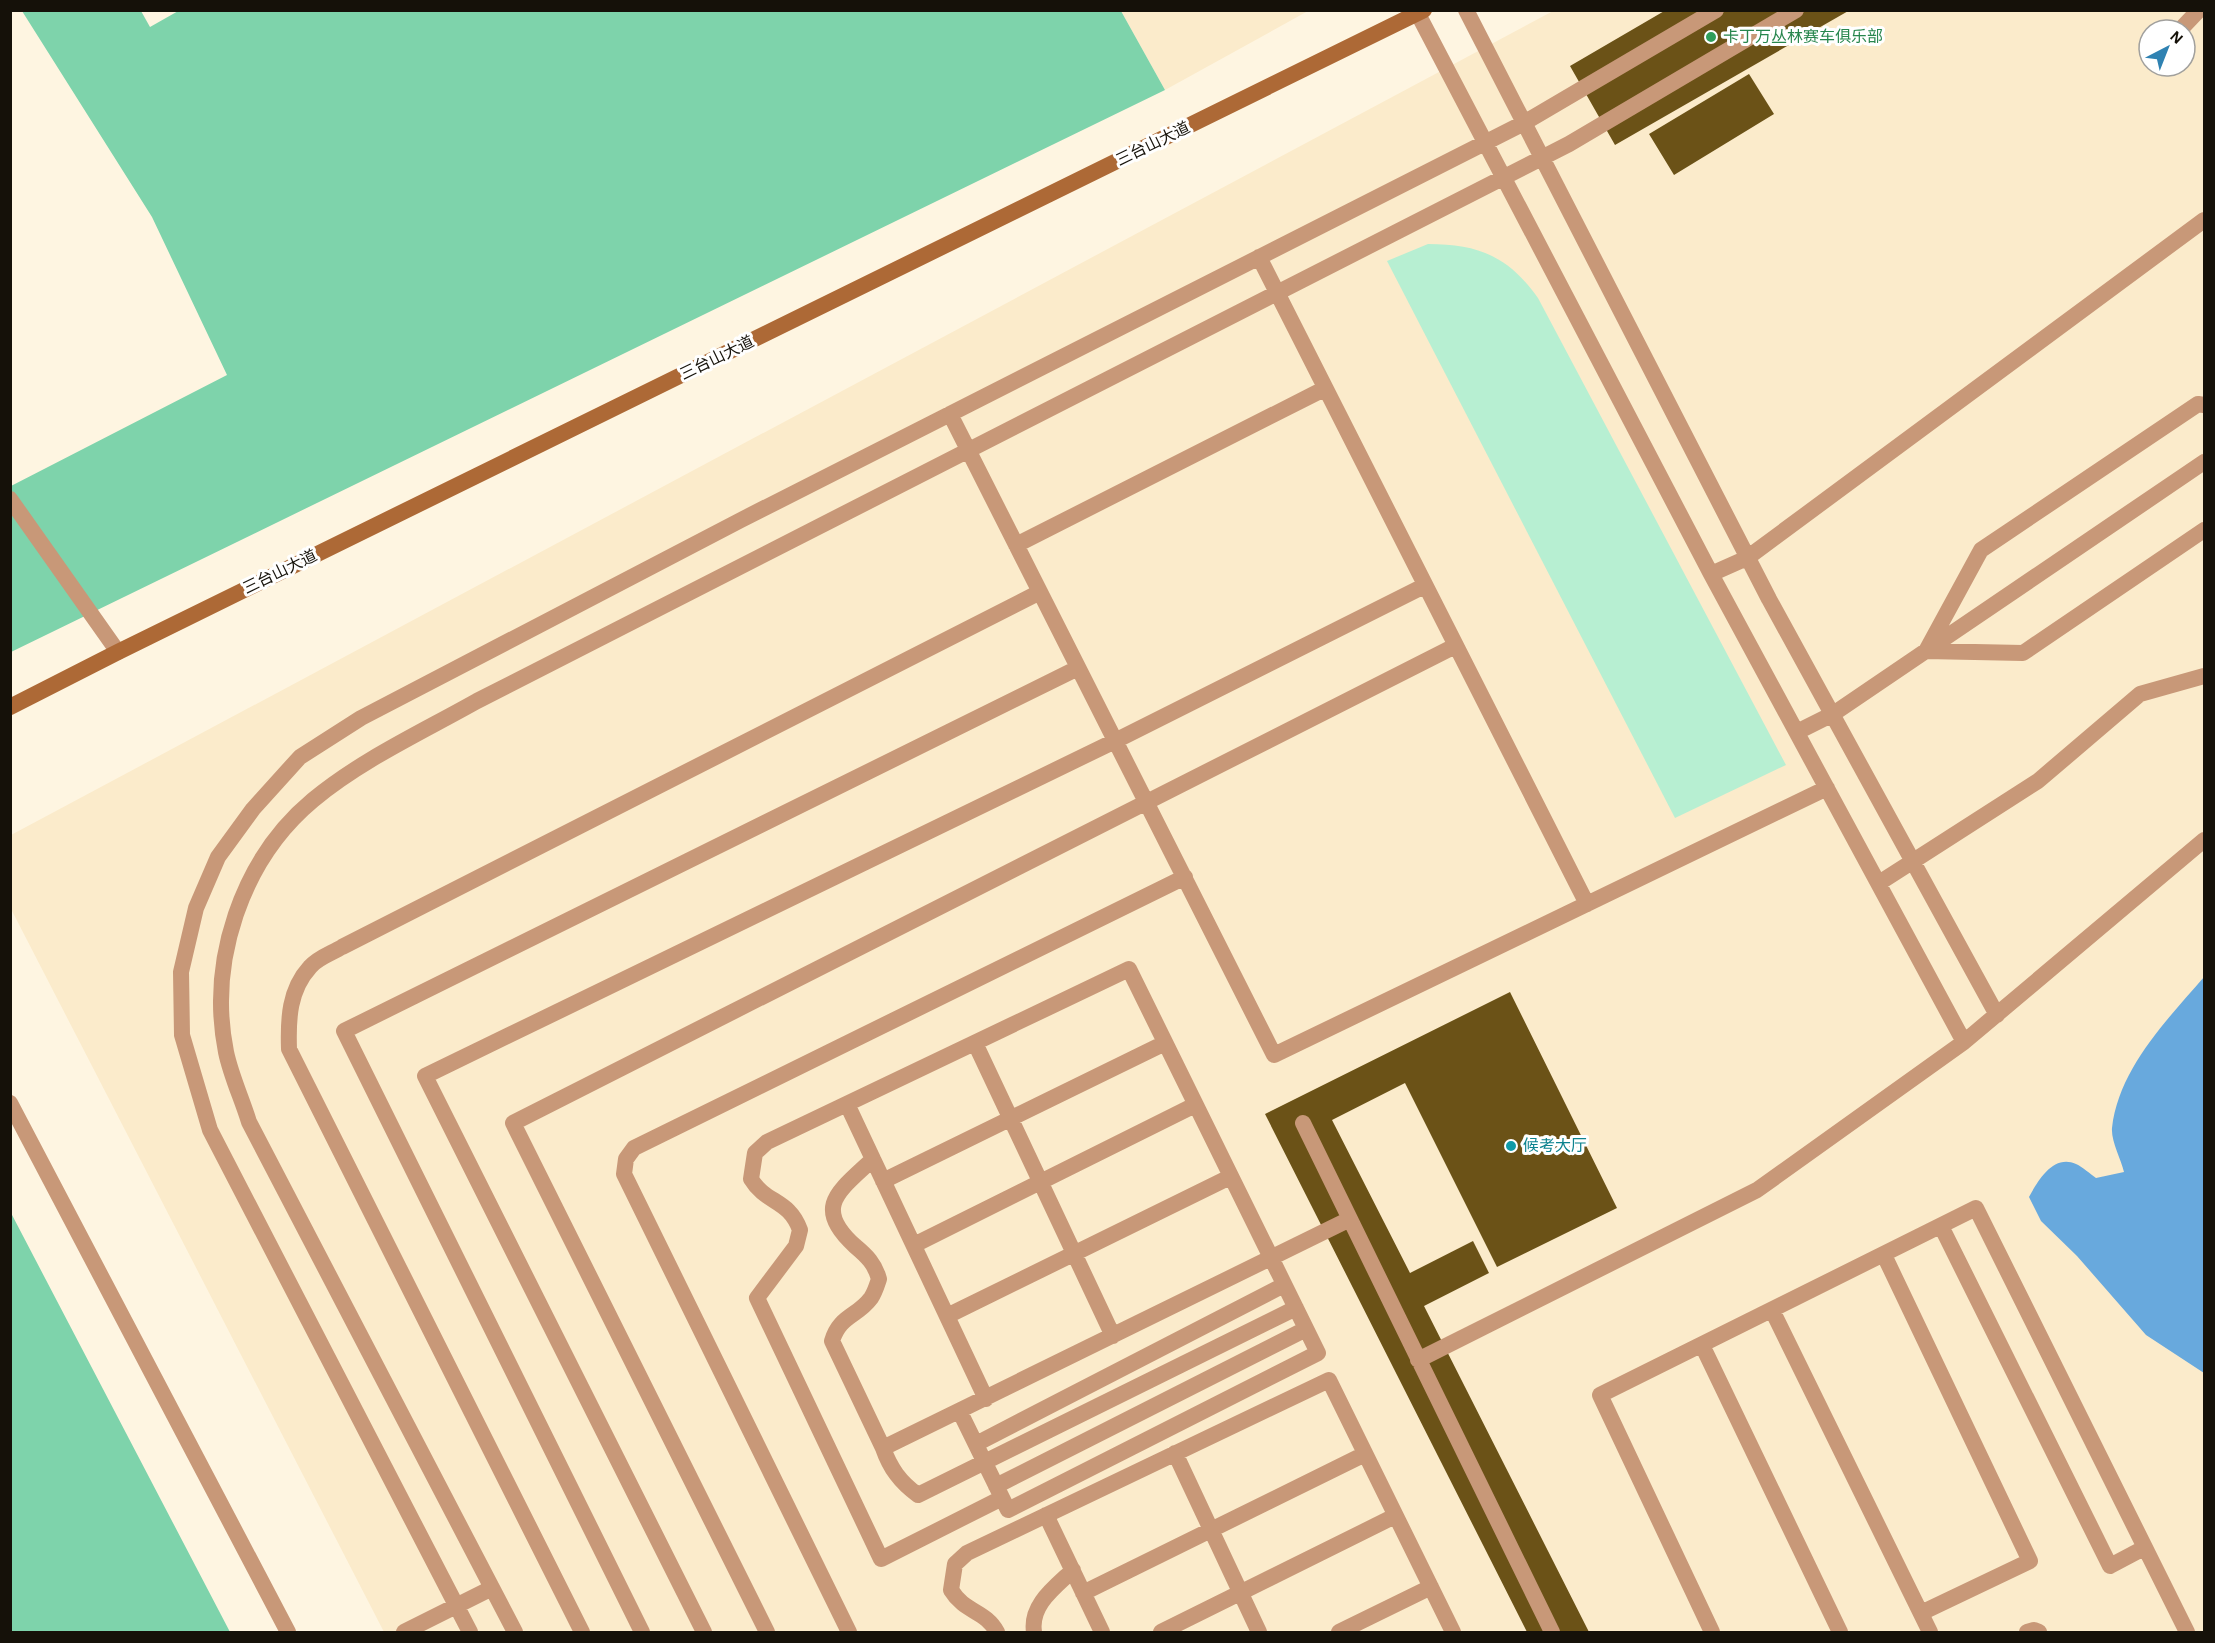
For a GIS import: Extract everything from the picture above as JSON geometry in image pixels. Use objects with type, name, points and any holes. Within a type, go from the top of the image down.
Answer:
[{"type":"main road","name":"三台山大道","points":[[10,707],[1421,12]]},
{"type":"street","points":[[1466,10],[1540,159],[1748,558],[1997,1015]]},
{"type":"street","points":[[470,1632],[210,1130],[182,1035],[181,972],[196,908],[218,857],[253,809],[300,757],[361,718],[950,414],[1522,124],[1716,10]]},
{"type":"street","points":[[515,1632],[249,1122],[226,1053],[221,1001],[224,952],[242,897],[269,848],[304,809],[361,766],[477,701],[1540,159],[1796,10]]},
{"type":"street","points":[[1421,12],[1711,574],[1964,1042]]},
{"type":"street","points":[[1711,574],[1748,558],[2205,220]]},
{"type":"street","points":[[1259,257],[1587,904]]},
{"type":"street","points":[[1016,545],[1324,389]]},
{"type":"street","points":[[1926,651],[1981,550],[2198,404],[2205,405]]},
{"type":"street","points":[[950,414],[1274,1055],[1827,788]]},
{"type":"street","points":[[1797,732],[1833,714],[2205,462]]},
{"type":"street","points":[[10,499],[118,652]]},
{"type":"street","points":[[1926,651],[2023,653],[2205,530]]},
{"type":"street","points":[[704,1632],[425,1076],[1115,741],[1424,586]]},
{"type":"street","points":[[582,1632],[289,1049],[288,1024],[294,990],[311,965],[342,947],[1040,592]]},
{"type":"street","points":[[767,1632],[513,1123],[1455,646]]},
{"type":"street","points":[[642,1632],[344,1031],[1078,668]]},
{"type":"street","points":[[1879,883],[2038,781],[2140,694],[2205,676]]},
{"type":"street","points":[[1418,1360],[1756,1190],[1964,1042],[2205,840]]},
{"type":"street","points":[[849,1632],[624,1174],[626,1160],[634,1149],[1185,878]]},
{"type":"street","points":[[960,1412],[976,1443],[985,1464],[999,1492],[1008,1510],[1318,1353],[1129,969],[767,1142],[755,1153],[751,1179],[759,1192],[789,1209],[801,1230],[796,1246],[757,1298],[881,1559],[999,1492],[1306,1329]]},
{"type":"street","points":[[975,1043],[1113,1336]]},
{"type":"street","points":[[883,1182],[1165,1043]]},
{"type":"street","points":[[10,1103],[288,1632]]},
{"type":"street","points":[[846,1104],[986,1399]]},
{"type":"street","points":[[914,1245],[1195,1105]]},
{"type":"street","points":[[1303,1123],[1552,1632]]},
{"type":"street","points":[[873,1160],[842,1190],[832,1209],[834,1224],[870,1259],[879,1279],[872,1296],[836,1327],[832,1341],[888,1462],[903,1484],[918,1495],[985,1464],[1296,1308]]},
{"type":"street","points":[[947,1316],[1230,1177]]},
{"type":"street","points":[[1712,1632],[1600,1395],[1976,1209],[2187,1632]]},
{"type":"street","points":[[882,1448],[960,1412],[1350,1219]]},
{"type":"street","points":[[1941,1226],[2110,1566],[2144,1548]]},
{"type":"street","points":[[1884,1255],[2030,1561],[1921,1613]]},
{"type":"street","points":[[976,1443],[1284,1286]]},
{"type":"street","points":[[1772,1310],[1930,1632]]},
{"type":"street","points":[[1702,1345],[1840,1632]]},
{"type":"street","points":[[997,1632],[989,1620],[958,1603],[951,1590],[955,1564],[967,1552],[1329,1380],[1453,1632]]},
{"type":"street","points":[[1175,1453],[1259,1632]]},
{"type":"street","points":[[1083,1593],[1365,1454]]},
{"type":"street","points":[[1047,1515],[1102,1632]]},
{"type":"street","points":[[1161,1632],[1395,1516]]},
{"type":"street","points":[[1034,1632],[1032,1619],[1041,1601],[1073,1570]]},
{"type":"street","points":[[1339,1632],[1431,1587]]},
{"type":"street","points":[[404,1632],[492,1588]]},
{"type":"street","points":[[2027,1632],[2038,1632]]},
{"type":"shaded area","points":[[1121,11],[1308,11],[1165,90]]},
{"type":"shaded area","points":[[1553,11],[2204,11],[2204,1632],[384,1632],[11,909],[11,835]]},
{"type":"green space","points":[[180,10],[1121,11],[1165,90],[11,652],[11,486],[227,375],[152,217],[22,11],[141,11],[150,27]]},
{"type":"green space","points":[[1428,244],[1462,247],[1490,255],[1515,272],[1538,298],[1786,765],[1675,818],[1387,261]]},
{"type":"green space","points":[[11,1213],[230,1632],[11,1632]]},
{"type":"water","points":[[2204,977],[2204,1373],[2146,1335],[2077,1256],[2041,1221],[2029,1197],[2047,1171],[2060,1163],[2076,1164],[2096,1178],[2124,1172],[2112,1128],[2116,1106],[2124,1085],[2134,1065],[2160,1028]]},
{"type":"building","points":[[1666,10],[1850,10],[1615,145],[1570,66]]},
{"type":"building","points":[[1749,74],[1774,114],[1674,175],[1649,134]]},
{"type":"building","points":[[1510,992],[1617,1208],[1497,1267],[1405,1083],[1332,1120],[1410,1273],[1473,1241],[1489,1273],[1424,1306],[1589,1632],[1527,1632],[1265,1114]]},
{"type":"place","name":"卡丁万丛林赛车俱乐部","points":[[1711,37]]},
{"type":"place","name":"候考大厅","points":[[1511,1146]]}]
